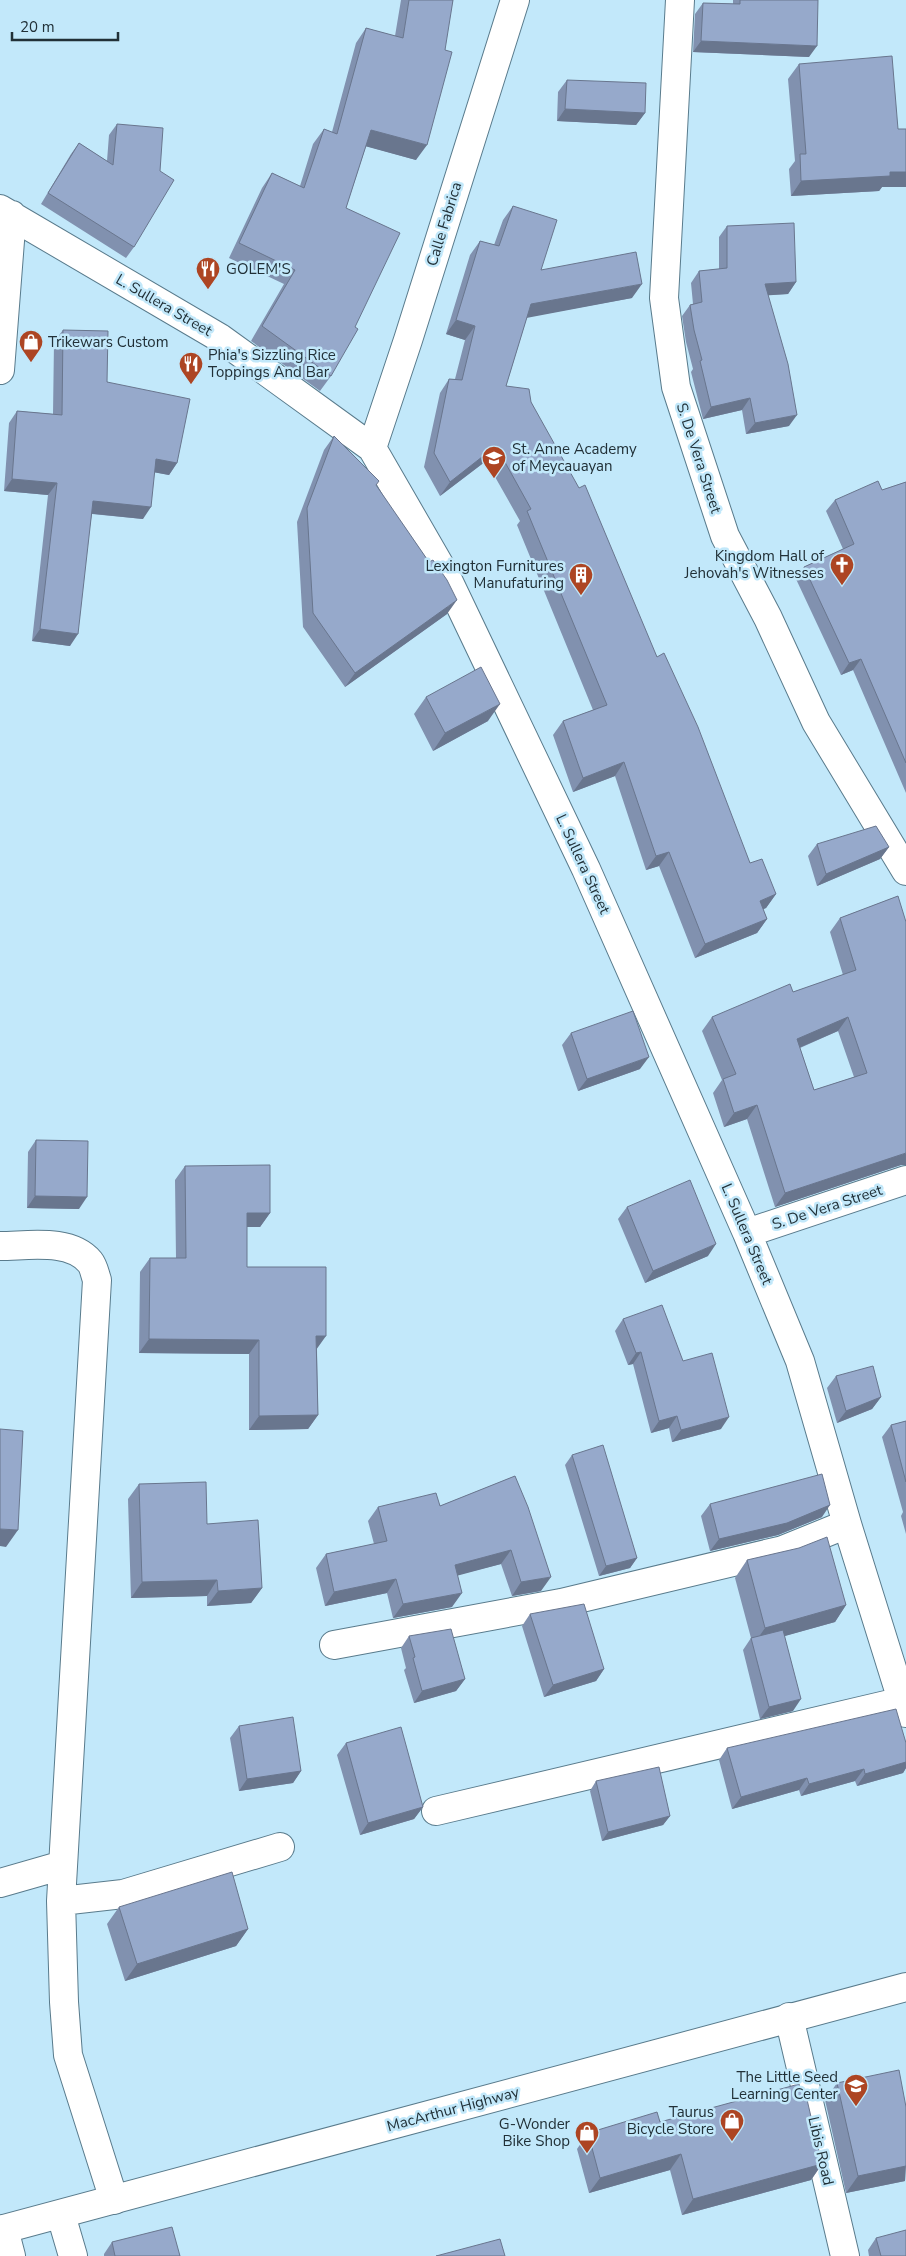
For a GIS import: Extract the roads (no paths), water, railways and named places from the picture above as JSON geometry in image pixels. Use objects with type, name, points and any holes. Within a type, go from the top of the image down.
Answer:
[{"type":"main road","name":"Calle Fabrica","points":[[372,448],[515,0]]},
{"type":"main road","name":"S. De Vera Street","points":[[680,0],[664,298],[676,387],[725,536],[768,618],[816,722],[906,871]]},
{"type":"main road","name":"L. Sullera Street","points":[[6,212],[220,338],[372,448],[447,578],[586,869],[747,1233],[800,1361],[847,1524],[905,1707]]},
{"type":"main road","points":[[0,370],[6,212]]},
{"type":"main road","name":"S. De Vera Street","points":[[747,1233],[906,1180]]},
{"type":"main road","points":[[0,1246],[66,1247],[80,1253],[91,1263],[97,1280],[61,1901],[64,2002],[68,2055],[114,2200]]},
{"type":"main road","points":[[334,1645],[561,1603],[782,1550],[847,1524]]},
{"type":"main road","points":[[436,1811],[905,1707]]},
{"type":"main road","points":[[61,1901],[123,1894],[280,1848]]},
{"type":"main road","points":[[0,1883],[63,1866]]},
{"type":"main road","name":"MacArthur Highway","points":[[2,2230],[906,1987]]},
{"type":"main road","name":"Libis Road","points":[[789,2017],[845,2256]]},
{"type":"main road","points":[[61,2215],[73,2256]]},
{"type":"main road","points":[[2,2230],[11,2256]]},
{"type":"place","name":"GOLEM'S","points":[[208,290]]},
{"type":"place","name":"Trikewars Custom","points":[[31,363]]},
{"type":"place","name":"Phia's Sizzling Rice Toppings And Bar","points":[[191,385]]},
{"type":"place","name":"St. Anne Academy of Meycauayan","points":[[494,479]]},
{"type":"place","name":"Kingdom Hall of Jehovah's Witnesses","points":[[842,586]]},
{"type":"place","name":"Lexington Furnitures Manufaturing","points":[[581,596]]},
{"type":"place","name":"The Little Seed Learning Center","points":[[856,2107]]},
{"type":"place","name":"Taurus Bicycle Store","points":[[732,2142]]},
{"type":"place","name":"G-Wonder Bike Shop","points":[[587,2154]]}]
